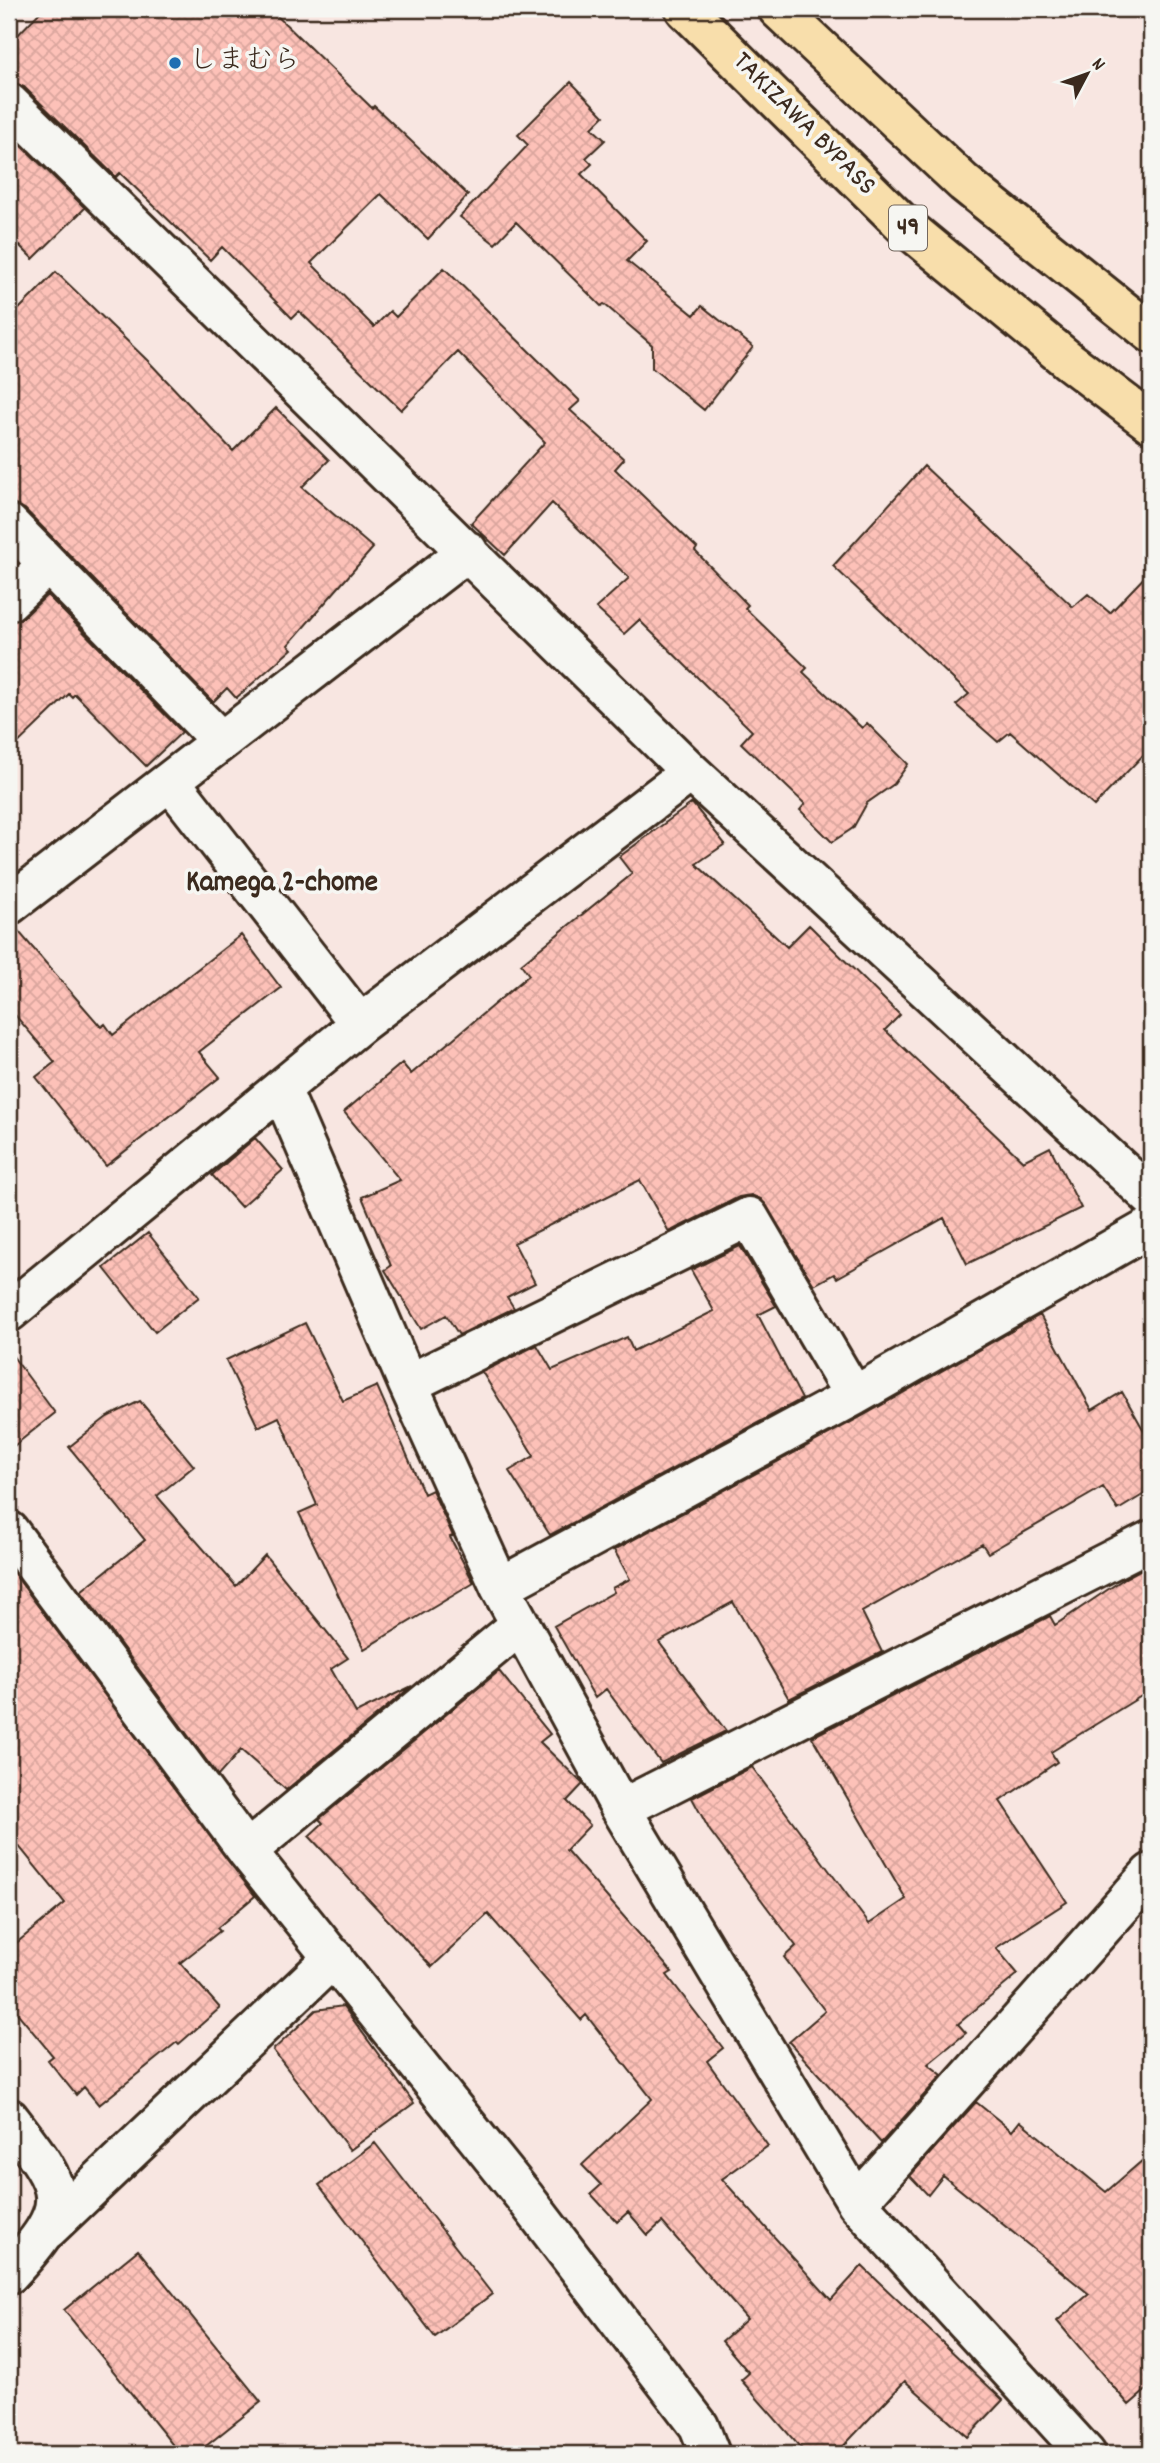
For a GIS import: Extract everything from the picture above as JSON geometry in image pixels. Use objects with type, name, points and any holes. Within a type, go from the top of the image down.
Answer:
[{"type":"highway","name":"TAKIZAWA BYPASS","points":[[685,9],[904,225],[1069,361],[1151,423]]},
{"type":"highway","name":"49","points":[[778,9],[964,183],[1151,333]]},
{"type":"street","points":[[9,103],[691,772],[1151,1197]]},
{"type":"street","points":[[9,524],[221,741]]},
{"type":"street","points":[[9,905],[468,551]]},
{"type":"street","points":[[9,601],[48,564]]},
{"type":"street","points":[[9,1312],[360,1024],[691,772]]},
{"type":"street","points":[[170,781],[360,1024]]},
{"type":"street","points":[[281,1089],[408,1384],[500,1587],[621,1809],[857,2203],[1086,2454]]},
{"type":"street","points":[[408,1384],[749,1217],[854,1396]]},
{"type":"street","points":[[500,1587],[854,1396],[1151,1227]]},
{"type":"street","points":[[9,1531],[247,1851],[526,2199],[699,2426],[710,2454]]},
{"type":"street","points":[[621,1809],[1151,1540]]},
{"type":"street","points":[[247,1851],[520,1625]]},
{"type":"street","points":[[857,2203],[1151,1873]]},
{"type":"street","points":[[9,2274],[48,2230],[334,1957]]},
{"type":"street","points":[[9,2118],[47,2168],[54,2184],[54,2206],[48,2230]]},
{"type":"building","points":[[43,9],[270,9],[372,108],[374,106],[468,195],[428,239],[381,194],[311,263],[374,327],[390,311],[396,317],[444,268],[580,401],[570,410],[624,459],[615,469],[697,548],[695,551],[748,605],[745,608],[807,668],[803,672],[862,728],[867,723],[908,764],[894,784],[867,803],[853,828],[832,842],[800,810],[805,804],[741,743],[752,731],[639,620],[624,634],[596,608],[629,578],[552,503],[505,555],[471,523],[545,442],[458,352],[401,410],[299,311],[292,318],[222,247],[210,260],[120,173],[116,177],[24,87],[9,82],[9,44]]},
{"type":"building","points":[[571,82],[604,116],[592,128],[605,140],[586,158],[592,164],[581,174],[647,241],[627,261],[694,315],[702,306],[753,347],[704,410],[652,368],[652,345],[604,304],[601,306],[516,222],[495,244],[460,217],[528,145],[518,135]]},
{"type":"building","points":[[9,133],[85,208],[33,259],[9,235]]},
{"type":"building","points":[[56,272],[149,362],[233,451],[276,408],[329,460],[302,487],[373,548],[288,645],[292,649],[236,698],[227,688],[213,702],[25,509],[9,503],[9,319]]},
{"type":"building","points":[[924,466],[1073,607],[1088,594],[1110,613],[1151,570],[1151,747],[1094,806],[1010,732],[998,742],[956,705],[969,694],[833,566]]},
{"type":"building","points":[[47,595],[182,732],[146,766],[75,694],[72,697],[69,694],[9,752],[9,622],[24,617]]},
{"type":"building","points":[[692,803],[725,844],[696,864],[787,947],[809,925],[900,1015],[885,1030],[1023,1161],[1050,1147],[1081,1208],[967,1264],[944,1218],[837,1278],[834,1274],[814,1285],[761,1199],[751,1195],[739,1197],[669,1232],[640,1180],[514,1243],[535,1283],[507,1297],[514,1308],[459,1335],[446,1315],[421,1329],[385,1270],[391,1266],[362,1197],[400,1180],[344,1112],[402,1063],[411,1074],[529,975],[521,964],[632,874],[619,857]]},
{"type":"building","points":[[9,926],[14,926],[101,1027],[105,1024],[113,1035],[241,935],[281,988],[199,1052],[220,1077],[106,1166],[36,1077],[55,1062],[9,1008]]},
{"type":"building","points":[[255,1138],[283,1170],[241,1207],[212,1175]]},
{"type":"building","points":[[148,1233],[199,1297],[155,1332],[104,1268]]},
{"type":"building","points":[[740,1246],[776,1306],[758,1315],[802,1399],[550,1535],[509,1471],[534,1456],[482,1372],[537,1345],[552,1370],[627,1337],[633,1351],[714,1311],[691,1270]]},
{"type":"building","points":[[1040,1315],[1092,1410],[1122,1392],[1151,1443],[1151,1490],[1118,1510],[1103,1487],[988,1553],[982,1544],[862,1612],[882,1652],[789,1699],[733,1602],[659,1642],[726,1731],[661,1763],[606,1689],[595,1698],[554,1626],[614,1592],[612,1588],[630,1579],[614,1550],[864,1415]]},
{"type":"building","points":[[305,1323],[343,1401],[377,1386],[424,1494],[432,1490],[453,1536],[450,1537],[474,1583],[364,1649],[299,1513],[317,1505],[279,1417],[258,1427],[226,1360]]},
{"type":"building","points":[[9,1351],[55,1413],[9,1450]]},
{"type":"building","points":[[140,1401],[194,1466],[157,1496],[236,1586],[265,1555],[348,1658],[331,1669],[356,1713],[412,1686],[286,1790],[241,1750],[218,1776],[81,1591],[145,1540],[69,1447],[107,1417]]},
{"type":"building","points":[[1151,1564],[1151,1690],[1051,1752],[1057,1762],[1000,1801],[1067,1902],[996,1948],[1018,1974],[958,2024],[966,2033],[928,2064],[942,2075],[881,2143],[789,2042],[825,2011],[784,1957],[796,1946],[710,1831],[692,1798],[752,1767],[869,1924],[906,1899],[812,1737],[1050,1616],[1055,1625],[1125,1578]]},
{"type":"building","points":[[9,1567],[255,1896],[217,1928],[220,1931],[180,1963],[220,2008],[179,2044],[177,2042],[99,2105],[84,2087],[76,2095],[48,2060],[53,2056],[9,2003],[9,1949],[65,1903],[9,1834]]},
{"type":"building","points":[[499,1671],[550,1734],[540,1742],[583,1784],[567,1801],[590,1825],[566,1850],[672,1972],[667,1975],[723,2048],[707,2061],[768,2146],[722,2179],[831,2300],[862,2266],[1003,2400],[968,2437],[905,2381],[836,2454],[806,2454],[741,2380],[749,2373],[722,2341],[747,2319],[662,2222],[648,2235],[628,2212],[617,2222],[591,2194],[601,2185],[582,2165],[652,2099],[586,2015],[581,2020],[488,1914],[432,1967],[309,1836],[323,1823],[319,1819]]},
{"type":"building","points":[[343,2006],[414,2103],[350,2150],[273,2050],[316,2010]]},
{"type":"building","points":[[976,2102],[1012,2131],[1020,2121],[1106,2192],[1151,2153],[1151,2386],[1129,2405],[1057,2321],[1089,2294],[943,2176],[928,2195],[910,2176]]},
{"type":"building","points":[[375,2143],[492,2294],[435,2337],[319,2185]]},
{"type":"building","points":[[138,2250],[261,2402],[196,2454],[180,2454],[64,2310]]},
{"type":"place","name":"しまむら","points":[[175,63]]},
{"type":"district","name":"Kamega 2-chome","points":[[282,884]]}]
